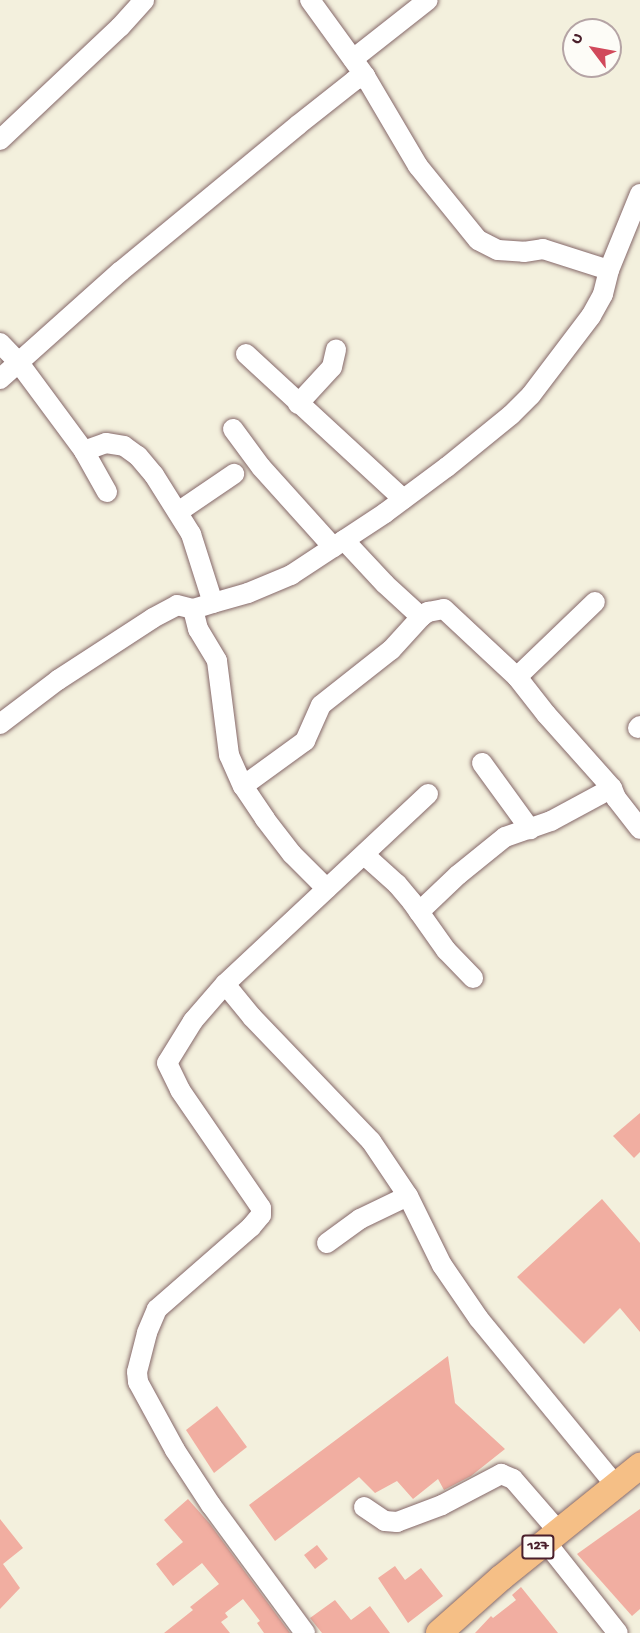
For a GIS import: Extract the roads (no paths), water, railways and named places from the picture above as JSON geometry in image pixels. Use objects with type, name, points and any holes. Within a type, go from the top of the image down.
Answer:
[{"type":"main road","name":"127","points":[[439,1633],[552,1536],[640,1466]]},
{"type":"street","points":[[0,140],[120,27],[144,0]]},
{"type":"street","points":[[310,0],[365,76],[418,166],[478,240],[508,252],[543,249],[609,270]]},
{"type":"street","points":[[353,59],[428,0]]},
{"type":"street","points":[[0,379],[130,264],[298,125],[356,80],[365,76]]},
{"type":"street","points":[[0,724],[58,680],[177,605],[193,609],[248,593],[291,575],[403,500],[493,430],[531,394],[591,316],[603,294],[609,270],[640,194]]},
{"type":"street","points":[[0,343],[20,363],[84,451],[107,492]]},
{"type":"street","points":[[298,404],[332,367],[336,349]]},
{"type":"street","points":[[246,354],[403,500]]},
{"type":"street","points":[[233,429],[261,467],[339,544],[421,617]]},
{"type":"street","points":[[84,451],[106,443],[124,446],[138,456],[191,534],[213,603]]},
{"type":"street","points":[[178,513],[234,474]]},
{"type":"street","points":[[517,677],[594,602]]},
{"type":"street","points":[[193,609],[198,629],[217,661],[229,755],[243,786],[292,854],[327,890]]},
{"type":"street","points":[[243,786],[305,741],[321,705],[391,650],[421,617],[428,612],[444,609],[517,677],[546,714],[612,788],[616,798],[640,829]]},
{"type":"street","points":[[482,763],[530,829]]},
{"type":"street","points":[[419,912],[458,875],[505,837],[551,821],[612,788]]},
{"type":"street","points":[[305,1633],[211,1505],[175,1450],[138,1383],[137,1372],[156,1309],[251,1227],[261,1215],[261,1208],[180,1090],[167,1063],[193,1021],[225,984],[428,794]]},
{"type":"street","points":[[368,852],[369,859],[397,884],[446,950],[473,978]]},
{"type":"street","points":[[225,984],[252,1017],[371,1141],[408,1196],[429,1243],[479,1319],[616,1486]]},
{"type":"street","points":[[327,1243],[360,1219],[408,1196]]},
{"type":"street","points":[[364,1507],[385,1521],[397,1522],[442,1505],[501,1474],[513,1479],[618,1633]]}]
